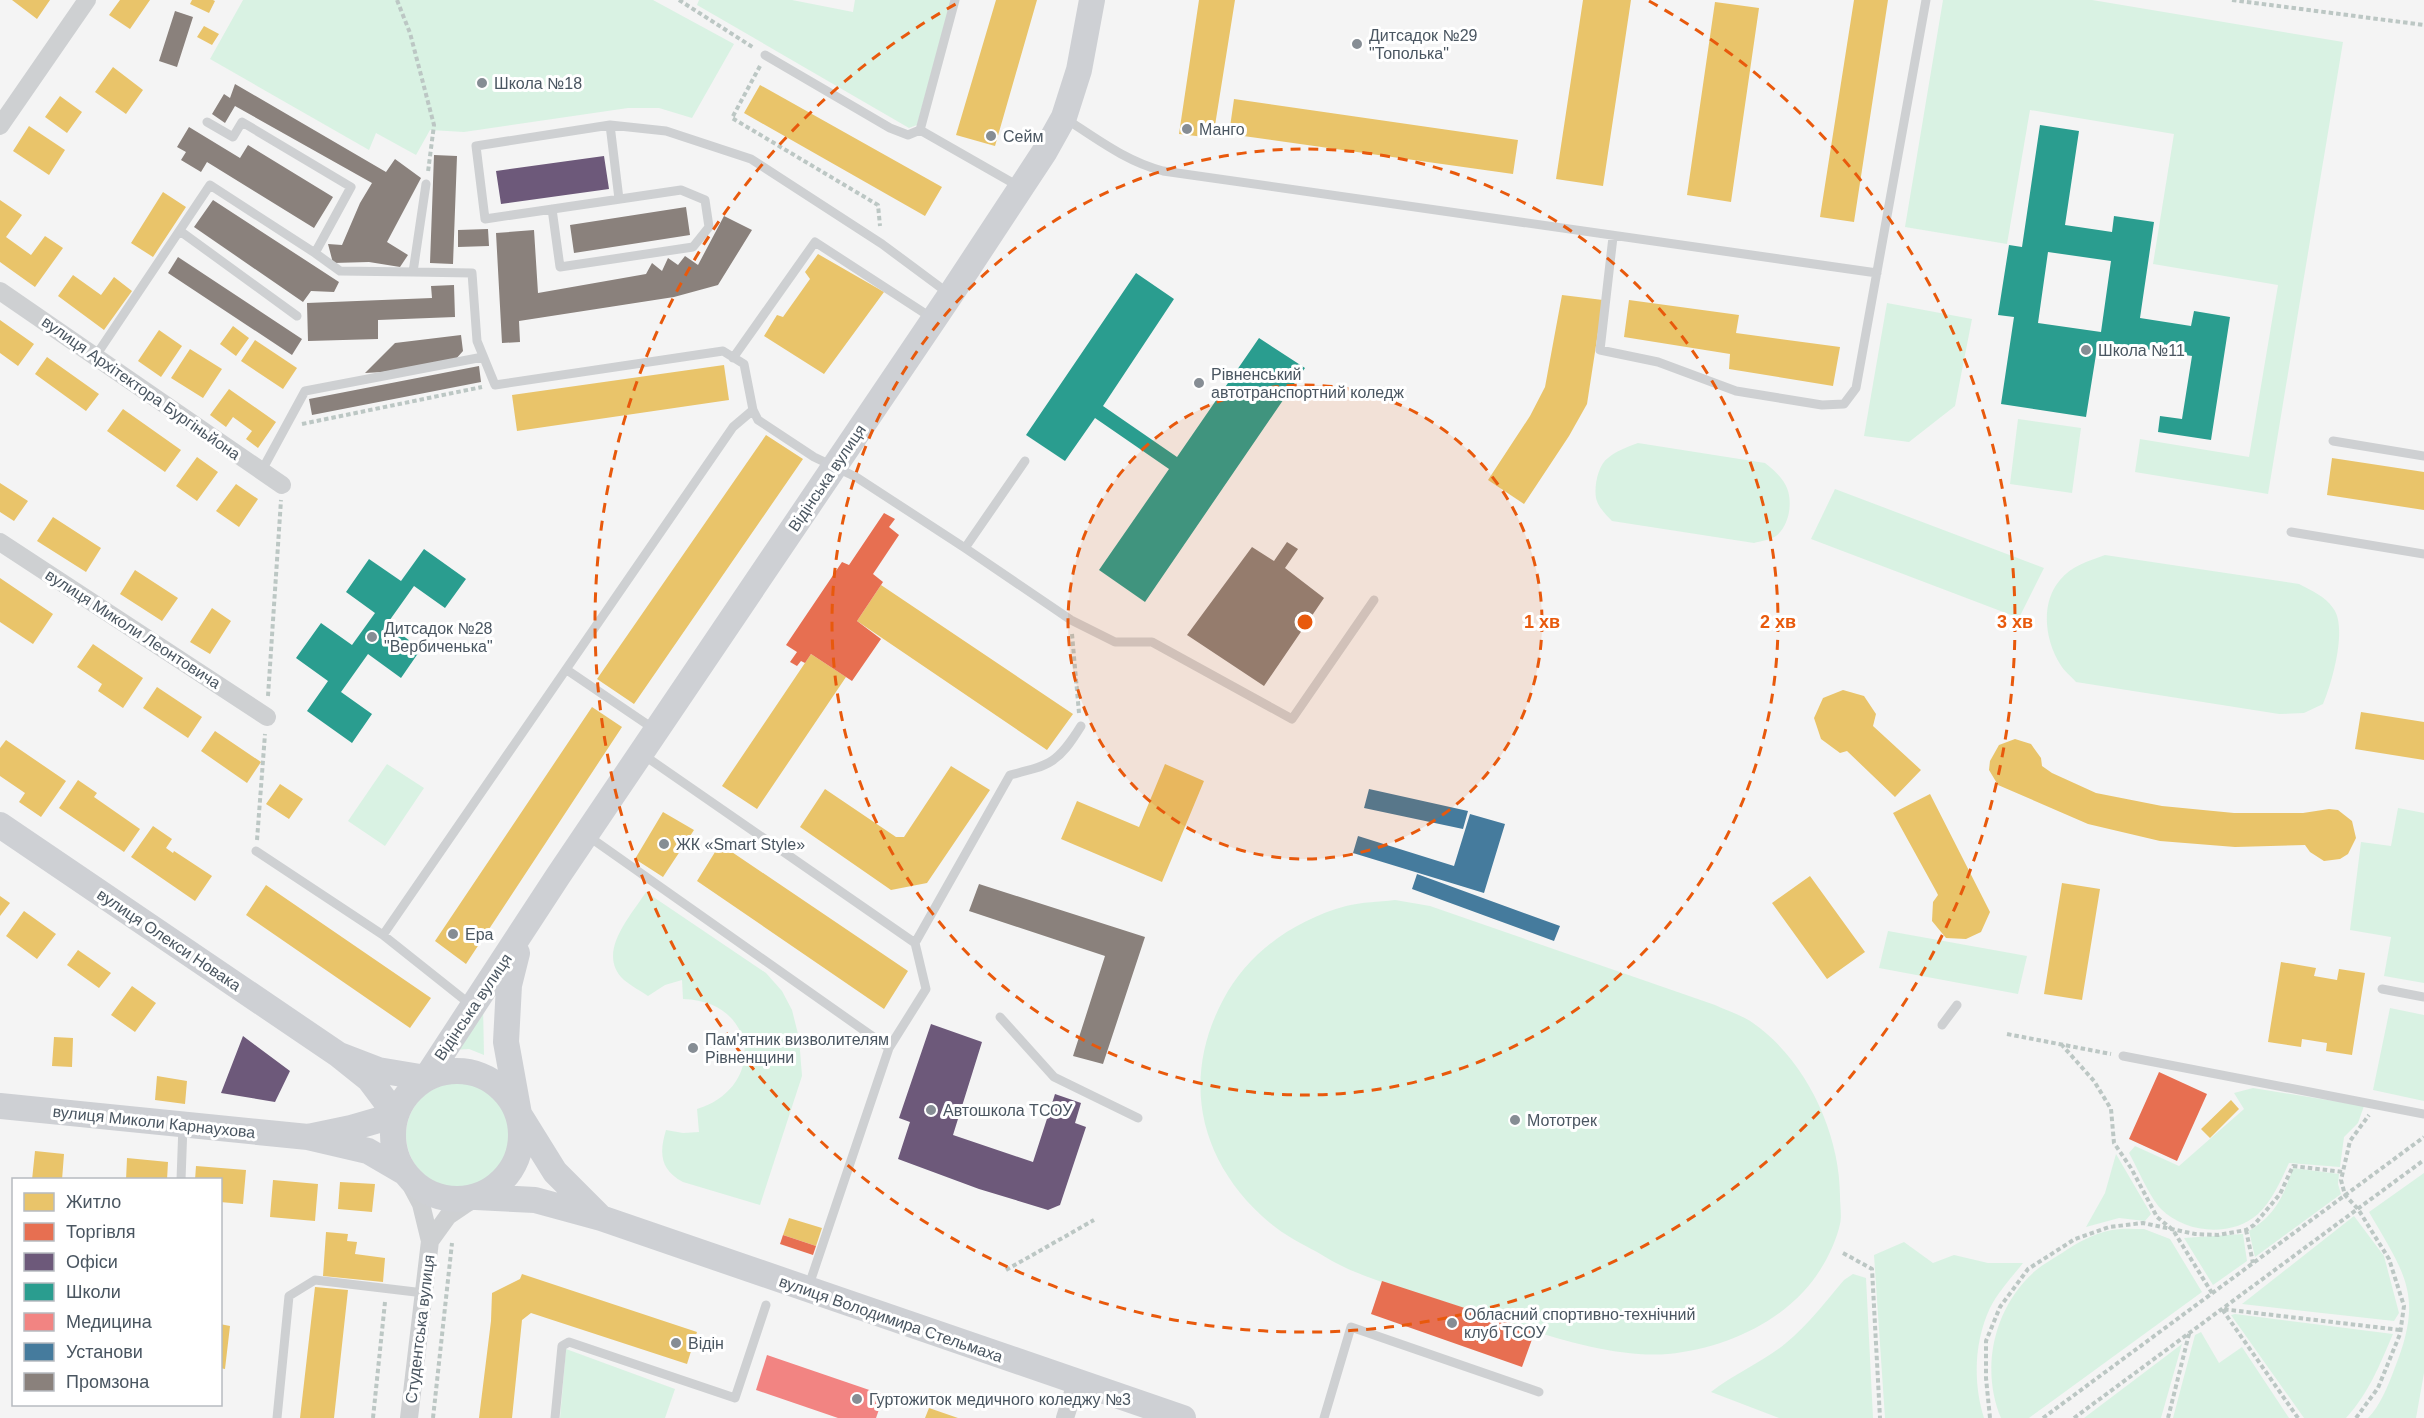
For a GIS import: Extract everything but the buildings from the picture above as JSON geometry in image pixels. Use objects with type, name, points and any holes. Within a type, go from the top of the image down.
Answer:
[{"type":"main road","name":"Відінська вулиця","points":[[426,1078],[586,835],[1022,188],[1064,117],[1079,70],[1092,0]]},
{"type":"main road","name":"вулиця Олекси Новака","points":[[0,825],[339,1055],[369,1079],[396,1114]]},
{"type":"main road","name":"Відінська вулиця","points":[[519,1114],[506,1042],[509,985],[520,937]]},
{"type":"main road","name":"вулиця Олекси Новака","points":[[339,1055],[378,1070],[426,1078]]},
{"type":"main road","points":[[463,1070],[481,1074],[498,1084],[511,1097],[519,1114],[522,1135],[519,1155],[510,1173],[495,1188],[476,1197],[460,1199],[436,1196],[415,1184],[404,1172],[397,1159],[393,1144],[396,1114],[403,1100],[413,1087],[426,1078],[444,1071],[463,1070]]},
{"type":"main road","name":"вулиця Миколи Карнаухова","points":[[0,1106],[308,1137],[368,1151],[404,1172]]},
{"type":"main road","name":"вулиця Миколи Карнаухова","points":[[308,1137],[351,1128],[396,1114]]},
{"type":"main road","name":"вулиця Володимира Стельмаха","points":[[519,1114],[555,1172],[601,1218]]},
{"type":"main road","name":"вулиця Володимира Стельмаха","points":[[476,1197],[535,1200],[601,1218],[1183,1418]]},
{"type":"street","points":[[0,126],[87,0]]},
{"type":"street","name":"вулиця Архітектора Бургіньйона","points":[[0,291],[282,485]]},
{"type":"street","name":"вулиця Миколи Леонтовича","points":[[0,542],[267,717]]},
{"type":"street","points":[[404,1172],[421,1204],[430,1241]]},
{"type":"street","points":[[430,1241],[448,1216],[476,1197]]},
{"type":"street","name":"Студентська вулиця","points":[[409,1418],[430,1241]]},
{"type":"street","points":[[1065,1418],[1076,1383]]},
{"type":"lane","points":[[920,130],[955,0]]},
{"type":"lane","points":[[1613,237],[1600,350],[1658,362],[1736,391],[1822,405],[1844,404],[1856,388],[1926,0]]},
{"type":"lane","points":[[765,55],[890,128],[908,135],[920,130]]},
{"type":"lane","points":[[1064,117],[1125,157],[1144,166],[1163,171],[1877,273]]},
{"type":"lane","points":[[207,122],[233,137],[242,122],[351,187],[315,253]]},
{"type":"lane","points":[[610,125],[619,199]]},
{"type":"lane","points":[[552,209],[560,267],[693,247],[709,227],[705,200],[681,190],[619,199],[552,209],[485,219],[476,146],[610,125],[666,131],[751,159],[882,244],[951,294]]},
{"type":"lane","points":[[920,130],[1022,188]]},
{"type":"lane","points":[[413,272],[426,184]]},
{"type":"lane","points":[[95,357],[210,185],[340,271],[472,273],[477,341],[495,385],[723,351],[744,364],[753,410],[758,420],[834,468],[856,477],[1071,620],[1115,642],[1152,642],[1292,720],[1374,600]]},
{"type":"lane","points":[[180,231],[297,315]]},
{"type":"lane","points":[[734,358],[815,242],[934,320]]},
{"type":"lane","points":[[261,472],[304,390],[483,357]]},
{"type":"lane","points":[[383,935],[733,427],[753,410]]},
{"type":"lane","points":[[2333,441],[2424,456]]},
{"type":"lane","points":[[965,548],[1025,461]]},
{"type":"lane","points":[[2291,532],[2424,554]]},
{"type":"lane","points":[[567,670],[657,731]]},
{"type":"lane","points":[[915,943],[1010,775],[1045,767],[1065,751],[1081,726]]},
{"type":"lane","points":[[642,754],[915,943],[926,988],[889,1048],[808,1290]]},
{"type":"lane","points":[[586,835],[889,1048]]},
{"type":"lane","points":[[256,851],[383,935],[474,1007]]},
{"type":"lane","points":[[2382,989],[2424,997]]},
{"type":"lane","points":[[1942,1025],[1957,1005]]},
{"type":"lane","points":[[1000,1017],[1054,1077],[1137,1118]]},
{"type":"lane","points":[[2123,1056],[2424,1114]]},
{"type":"lane","points":[[181,1178],[183,1125]]},
{"type":"lane","points":[[277,1418],[290,1296],[315,1280],[424,1293]]},
{"type":"lane","points":[[555,1418],[562,1346],[569,1342],[735,1398],[765,1305]]},
{"type":"lane","points":[[1324,1418],[1351,1327],[1539,1392]]},
{"type":"path","points":[[397,0],[411,33],[434,125],[426,184]]},
{"type":"path","points":[[679,0],[765,55],[732,118],[878,205],[882,244]]},
{"type":"path","points":[[2232,0],[2424,25]]},
{"type":"path","points":[[283,427],[495,385]]},
{"type":"path","points":[[256,851],[282,485]]},
{"type":"path","points":[[1071,620],[1081,726]]},
{"type":"path","points":[[2007,1034],[2123,1056]]},
{"type":"path","points":[[2061,1044],[2094,1081],[2111,1109],[2114,1143],[2131,1168],[2157,1217],[2173,1230],[2212,1293]]},
{"type":"path","points":[[2356,1418],[2378,1388],[2400,1330],[2404,1306],[2389,1259],[2358,1209],[2344,1195],[2341,1180],[2350,1141],[2368,1118],[2373,1104]]},
{"type":"path","points":[[2043,1418],[2424,1137]]},
{"type":"path","points":[[2074,1418],[2424,1160]]},
{"type":"path","points":[[1990,1418],[1986,1378],[1986,1341],[2000,1307],[2028,1269],[2075,1239],[2109,1227],[2143,1223],[2173,1230],[2218,1235],[2246,1230],[2254,1225],[2280,1194],[2293,1166],[2343,1172]]},
{"type":"path","points":[[1006,1270],[1094,1220]]},
{"type":"path","points":[[2246,1230],[2253,1263]]},
{"type":"path","points":[[433,1418],[452,1241]]},
{"type":"path","points":[[1843,1253],[1872,1269],[1880,1418]]},
{"type":"path","points":[[373,1418],[386,1288]]},
{"type":"path","points":[[2222,1309],[2400,1330]]},
{"type":"path","points":[[2222,1309],[2298,1418]]},
{"type":"path","points":[[2168,1418],[2189,1333]]},
{"type":"green space","name":"Школа №18","points":[[243,0],[653,0],[734,44],[692,118],[659,108],[628,108],[464,132],[430,130],[416,155],[376,133],[369,150],[210,59]]},
{"type":"green space","points":[[699,0],[792,0],[853,12],[855,0],[951,0],[917,125],[909,128],[697,5]]},
{"type":"green space","points":[[1943,0],[2092,0],[2343,42],[2268,494],[2135,472],[2140,439],[2249,457],[2278,285],[2153,264],[2174,134],[2030,110],[2007,244],[1905,227]]},
{"type":"green space","points":[[1887,303],[1972,319],[1955,406],[1909,442],[1864,436]]},
{"type":"green space","points":[[2018,419],[2081,428],[2072,493],[2010,484]]},
{"type":"green space","points":[[1638,443],[1765,463],[1780,477],[1789,494],[1789,514],[1784,526],[1774,537],[1754,543],[1612,521],[1600,508],[1596,498],[1599,471],[1611,456]]},
{"type":"green space","points":[[1835,489],[2044,568],[2019,618],[1811,539]]},
{"type":"green space","points":[[2105,555],[2299,584],[2322,597],[2333,608],[2339,628],[2337,655],[2323,704],[2304,713],[2279,714],[2076,682],[2062,667],[2051,644],[2047,622],[2049,599],[2060,580],[2069,571]]},
{"type":"green space","points":[[387,764],[424,788],[385,846],[348,821]]},
{"type":"green space","points":[[2398,808],[2424,813],[2424,983],[2384,976],[2391,937],[2350,930],[2361,842],[2391,846]]},
{"type":"green space","points":[[646,892],[766,973],[782,991],[792,1010],[799,1038],[802,1076],[760,1205],[683,1182],[670,1172],[663,1160],[662,1146],[666,1130],[683,1133],[699,1132],[697,1109],[719,1098],[735,1083],[743,1065],[744,1047],[739,1029],[727,1014],[708,1003],[683,999],[682,980],[665,985],[648,996],[624,980],[616,969],[613,958],[618,935]]},
{"type":"green space","name":"Мототрек","points":[[1395,900],[1430,906],[1715,1005],[1749,1020],[1772,1038],[1804,1077],[1816,1100],[1834,1148],[1838,1172],[1841,1218],[1838,1233],[1826,1260],[1804,1291],[1775,1316],[1724,1342],[1668,1354],[1620,1352],[1569,1342],[1363,1275],[1340,1265],[1270,1223],[1246,1200],[1227,1175],[1213,1148],[1204,1120],[1201,1091],[1202,1061],[1210,1030],[1233,983],[1259,953],[1275,940],[1291,929],[1327,912],[1346,906]]},
{"type":"green space","points":[[1888,931],[2027,956],[2018,994],[1879,968]]},
{"type":"green space","points":[[483,1006],[484,1055],[469,1049],[453,1050]]},
{"type":"green space","points":[[2390,1008],[2424,1015],[2424,1101],[2373,1090]]},
{"type":"green space","points":[[458,1083],[478,1087],[495,1098],[506,1115],[510,1135],[506,1155],[495,1172],[478,1183],[458,1187],[438,1183],[421,1172],[410,1155],[406,1135],[410,1115],[421,1098],[438,1087]]},
{"type":"green space","points":[[2253,1088],[2364,1106],[2358,1123],[2344,1137],[2340,1167],[2289,1163],[2276,1190],[2263,1209],[2247,1222],[2235,1227],[2208,1230],[2182,1223],[2171,1217],[2152,1197],[2129,1153],[2135,1146],[2179,1166],[2244,1109],[2234,1093]]},
{"type":"green space","points":[[2116,1154],[2151,1214],[2145,1221],[2119,1218],[2086,1227],[2105,1193]]},
{"type":"green space","points":[[2293,1168],[2339,1174],[2338,1184],[2341,1194],[2255,1257],[2249,1231],[2266,1218],[2277,1204]]},
{"type":"green space","points":[[2424,1173],[2424,1373],[2416,1418],[2368,1418],[2380,1402],[2403,1345],[2409,1304],[2407,1287],[2401,1271],[2369,1212]]},
{"type":"green space","points":[[2354,1216],[2384,1256],[2399,1313],[2394,1321],[2242,1304]]},
{"type":"green space","points":[[2144,1229],[2170,1239],[2202,1292],[2029,1418],[2001,1418],[1992,1379],[1995,1339],[2009,1302],[2021,1286],[2041,1266],[2086,1239],[2112,1230]]},
{"type":"green space","points":[[2243,1234],[2247,1261],[2213,1285],[2184,1238]]},
{"type":"green space","points":[[1904,1242],[1933,1263],[1954,1255],[1988,1263],[2023,1263],[1993,1302],[1981,1335],[1977,1377],[1984,1418],[1885,1418],[1874,1255]]},
{"type":"green space","points":[[1853,1274],[1866,1278],[1873,1418],[1779,1418],[1711,1392],[1786,1343],[1809,1321],[1844,1280]]},
{"type":"green space","points":[[2231,1315],[2393,1334],[2368,1388],[2346,1418],[2304,1418]]},
{"type":"green space","points":[[2201,1332],[2219,1363],[2242,1347],[2289,1418],[2173,1418],[2195,1335]]},
{"type":"green space","points":[[2182,1344],[2161,1418],[2084,1418]]},
{"type":"green space","points":[[566,1349],[675,1389],[665,1418],[560,1418]]},
{"type":"place","name":"Дитсадок №29 \"Тополька\"","points":[[1357,44]]},
{"type":"place","name":"Школа №18","points":[[482,83]]},
{"type":"place","name":"Манго","points":[[1187,129]]},
{"type":"place","name":"Сейм","points":[[991,136]]},
{"type":"place","name":"Школа №11","points":[[2086,350]]},
{"type":"place","name":"Рівненський автотранспортний коледж","points":[[1199,383]]},
{"type":"place","name":"Дитсадок №28 \"Вербиченька\"","points":[[372,637]]},
{"type":"place","name":"ЖК «Smart Style»","points":[[664,844]]},
{"type":"place","name":"Ера","points":[[453,934]]},
{"type":"place","name":"Пам'ятник визволителям Рівненщини","points":[[693,1048]]},
{"type":"place","name":"Автошкола ТСОУ","points":[[931,1110]]},
{"type":"place","name":"Мототрек","points":[[1515,1120]]},
{"type":"place","name":"Обласний спортивно-технічний клуб ТСОУ","points":[[1452,1323]]},
{"type":"place","name":"Відін","points":[[676,1343]]},
{"type":"place","name":"Гуртожиток медичного коледжу №3","points":[[857,1399]]}]
